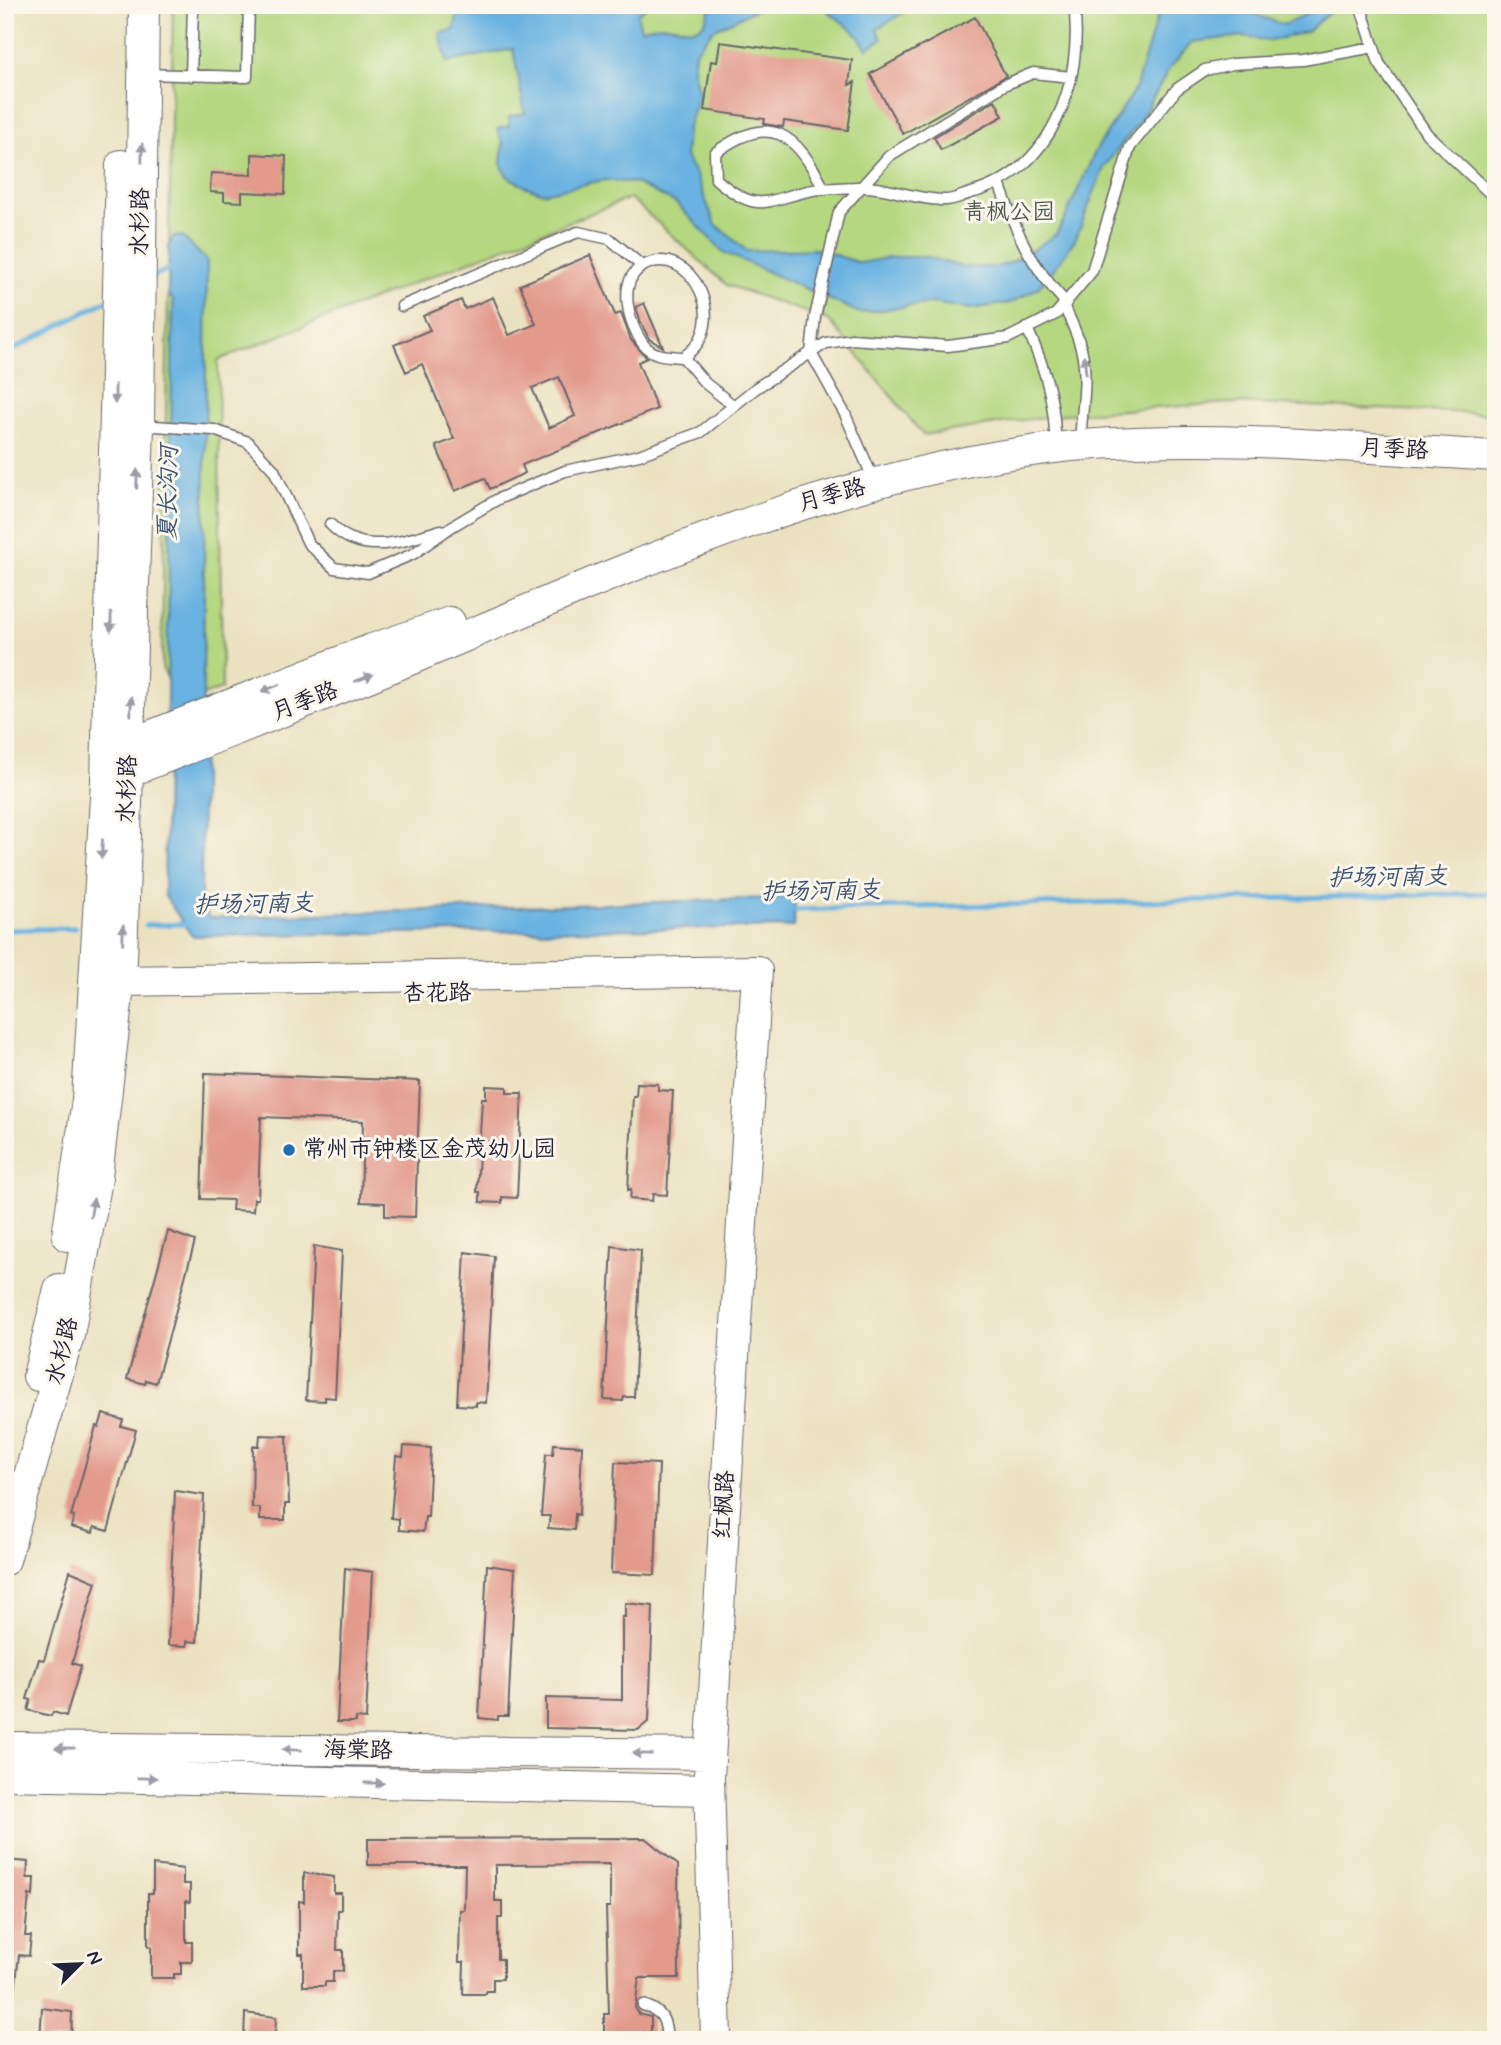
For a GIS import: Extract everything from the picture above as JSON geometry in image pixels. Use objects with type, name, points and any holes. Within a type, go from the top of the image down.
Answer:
[{"type":"street","name":"水杉路","points":[[5,1499],[58,1293],[87,1100],[150,425],[140,302],[130,276],[125,5]]},
{"type":"street","name":"水杉路","points":[[5,1560],[69,1335],[96,1185],[118,991],[116,326],[130,276],[143,74],[144,5]]},
{"type":"street","name":"月季路","points":[[209,726],[372,649],[445,624],[768,497],[869,469],[986,442],[1068,430],[1144,424],[1241,425],[1496,439]]},
{"type":"street","name":"月季路","points":[[209,726],[773,513],[911,475],[989,459],[1082,446],[1145,442],[1240,442],[1496,456]]},
{"type":"street","points":[[118,762],[209,726]]},
{"type":"street","name":"杏花路","points":[[118,991],[748,980]]},
{"type":"street","name":"红枫路","points":[[699,2040],[703,1754],[748,980]]},
{"type":"street","name":"海棠路","points":[[5,1747],[703,1754]]},
{"type":"street","name":"海棠路","points":[[5,1775],[702,1789]]},
{"type":"street","name":"红枫路","points":[[702,1789],[716,2040]]},
{"type":"lane","points":[[191,76],[193,5]]},
{"type":"lane","points":[[143,74],[247,77],[249,5]]},
{"type":"lane","points":[[1360,5],[1379,63],[1427,134],[1496,199]]},
{"type":"lane","points":[[824,189],[808,156],[790,138],[765,131],[735,138],[715,153],[716,179],[737,197],[771,204],[824,189],[864,186],[946,200],[999,183],[1028,162],[1062,115],[1076,60],[1076,7]]},
{"type":"lane","points":[[150,425],[214,430],[248,442],[274,470],[308,543],[334,568],[368,573],[413,554],[498,499],[565,471],[639,455],[701,432],[734,406],[827,343],[852,339],[948,346],[1008,338],[1056,314],[1092,271],[1130,147],[1177,89],[1205,70],[1233,64],[1303,60],[1374,47]]},
{"type":"lane","points":[[869,469],[845,414],[811,353],[815,317],[839,212],[890,156],[1004,85],[1033,73],[1071,77]]},
{"type":"lane","points":[[999,183],[1016,232],[1038,272],[1065,304],[1081,339],[1086,375],[1068,430]]},
{"type":"lane","points":[[402,306],[578,232],[610,239],[642,266]]},
{"type":"lane","points":[[661,261],[682,269],[700,287],[707,309],[704,334],[695,349],[683,357],[660,356],[644,345],[628,307],[628,282],[642,266],[661,261]]},
{"type":"lane","points":[[1027,328],[1047,372],[1068,430]]},
{"type":"lane","points":[[683,357],[705,383],[734,406]]},
{"type":"lane","points":[[330,524],[340,535],[364,545],[393,544],[451,527]]},
{"type":"lane","points":[[642,2005],[656,2009],[666,2021],[667,2040]]},
{"type":"green space","name":"青枫公园","points":[[173,5],[1496,5],[1496,414],[1230,403],[1064,414],[923,435],[829,320],[727,285],[630,198],[218,360],[222,689],[203,695],[171,685],[162,668]]},
{"type":"water","points":[[453,5],[649,5],[637,14],[641,29],[671,25],[692,29],[703,24],[710,5],[765,5],[713,30],[695,52],[693,70],[699,94],[687,129],[685,156],[696,175],[715,224],[747,251],[818,249],[859,263],[894,257],[928,257],[962,267],[998,267],[1020,258],[1056,234],[1096,150],[1135,89],[1161,5],[1201,5],[1204,8],[1229,5],[1284,25],[1317,9],[1318,5],[1332,5],[1333,9],[1308,31],[1271,41],[1243,36],[1192,42],[1169,69],[1140,121],[1104,167],[1076,238],[1038,288],[1011,303],[970,309],[932,303],[860,313],[723,252],[676,203],[635,183],[604,180],[543,193],[507,176],[501,164],[503,143],[497,129],[509,126],[509,117],[525,113],[513,49],[447,62],[440,33],[454,30],[459,7]]},
{"type":"water","points":[[820,5],[916,5],[877,29],[882,39],[867,49],[855,32]]},
{"type":"water","points":[[182,236],[207,261],[201,899],[209,918],[795,897],[794,927],[192,936],[164,895],[173,300],[168,295],[169,245],[173,237]]},
{"type":"building","points":[[975,17],[1006,76],[903,134],[870,74]]},
{"type":"building","points":[[720,42],[852,60],[849,85],[855,82],[848,130],[784,121],[783,127],[764,124],[765,119],[704,110],[711,61],[717,62]]},
{"type":"building","points":[[995,100],[1003,116],[941,150],[934,137]]},
{"type":"building","points":[[252,154],[286,156],[285,194],[242,192],[242,202],[224,201],[224,193],[210,192],[211,173],[252,175]]},
{"type":"building","points":[[590,255],[615,315],[621,313],[631,340],[647,358],[638,362],[657,409],[522,465],[525,473],[490,489],[485,478],[455,491],[436,446],[454,439],[422,364],[406,372],[394,345],[430,330],[423,316],[461,300],[465,309],[493,297],[509,335],[536,324],[520,285]],"holes":[[[559,377],[575,416],[549,428],[532,388]]]},
{"type":"building","points":[[644,303],[663,347],[649,339],[641,323],[636,307]]},
{"type":"building","points":[[205,1073],[420,1081],[415,1217],[385,1216],[385,1203],[361,1202],[363,1121],[261,1117],[258,1199],[254,1199],[253,1211],[232,1210],[233,1200],[201,1199]]},
{"type":"building","points":[[637,1083],[658,1084],[658,1090],[673,1091],[667,1195],[653,1194],[652,1201],[630,1199],[631,1189],[628,1190],[633,1096],[636,1096]]},
{"type":"building","points":[[486,1086],[507,1087],[507,1093],[522,1093],[517,1198],[502,1197],[502,1203],[480,1202],[480,1192],[477,1192],[482,1098],[486,1098]]},
{"type":"building","points":[[168,1231],[195,1241],[156,1383],[146,1380],[145,1384],[127,1379]]},
{"type":"building","points":[[314,1246],[342,1251],[335,1398],[325,1397],[325,1401],[306,1400]]},
{"type":"building","points":[[612,1246],[641,1250],[634,1397],[624,1397],[623,1401],[604,1400]]},
{"type":"building","points":[[465,1252],[494,1256],[486,1403],[476,1402],[476,1406],[457,1405]]},
{"type":"building","points":[[103,1414],[123,1420],[121,1426],[136,1430],[108,1531],[94,1527],[93,1533],[71,1527],[74,1517],[71,1516],[96,1426],[99,1427]]},
{"type":"building","points":[[260,1435],[287,1436],[289,1504],[285,1504],[285,1520],[260,1520],[260,1508],[252,1508],[253,1446],[259,1446]]},
{"type":"building","points":[[554,1444],[582,1446],[579,1515],[575,1514],[574,1530],[548,1528],[550,1516],[541,1516],[546,1454],[553,1454]]},
{"type":"building","points":[[404,1446],[431,1448],[428,1517],[425,1517],[423,1532],[399,1530],[399,1519],[391,1518],[396,1456],[403,1457]]},
{"type":"building","points":[[615,1462],[659,1464],[655,1575],[611,1573]]},
{"type":"building","points":[[175,1491],[204,1495],[197,1642],[187,1641],[187,1646],[168,1645]]},
{"type":"building","points":[[487,1565],[515,1569],[508,1716],[498,1716],[498,1720],[479,1718]]},
{"type":"building","points":[[345,1568],[373,1572],[366,1719],[356,1718],[356,1722],[337,1722]]},
{"type":"building","points":[[70,1571],[96,1582],[72,1663],[81,1666],[66,1716],[53,1712],[51,1716],[28,1710],[31,1700],[27,1699],[39,1659],[44,1660]]},
{"type":"building","points":[[625,1603],[653,1606],[649,1721],[638,1730],[546,1728],[546,1698],[622,1700],[622,1617],[625,1617]]},
{"type":"building","points":[[645,1838],[678,1865],[679,1978],[639,1978],[635,2007],[638,2014],[651,2017],[651,2040],[604,2040],[604,2014],[609,2014],[606,1907],[610,1907],[610,1864],[495,1865],[495,1901],[502,1901],[502,1918],[498,1918],[498,1959],[503,1959],[503,1979],[493,1979],[493,1991],[486,1991],[486,1994],[463,1994],[464,1962],[459,1962],[460,1910],[464,1910],[465,1865],[368,1865],[368,1839]]},
{"type":"building","points":[[5,1860],[28,1862],[27,1878],[34,1878],[33,1896],[29,1895],[25,1936],[31,1936],[29,1956],[19,1955],[15,1992],[5,1991]]},
{"type":"building","points":[[153,1865],[183,1869],[183,1884],[190,1884],[190,1902],[186,1901],[186,1942],[192,1942],[192,1962],[181,1962],[181,1974],[174,1974],[174,1978],[151,1978],[148,1893],[153,1893]]},
{"type":"building","points":[[304,1873],[334,1877],[334,1893],[341,1893],[337,1950],[343,1950],[343,1971],[333,1971],[333,1982],[325,1982],[325,1986],[303,1986],[303,1954],[299,1954],[299,1901],[304,1902]]},
{"type":"building","points":[[42,2008],[72,2012],[71,2040],[40,2040]]},
{"type":"building","points":[[245,2013],[276,2017],[275,2040],[244,2040]]},
{"type":"waterway","name":"夏长沟河","points":[[152,277],[175,266]]},
{"type":"waterway","name":"夏长沟河","points":[[5,354],[106,301]]},
{"type":"waterway","name":"护场河南支","points":[[789,910],[1496,893]]},
{"type":"waterway","name":"护场河南支","points":[[146,925],[191,924]]},
{"type":"waterway","name":"护场河南支","points":[[5,930],[75,928]]},
{"type":"place","name":"常州市钟楼区金茂幼儿园","points":[[289,1150]]}]
